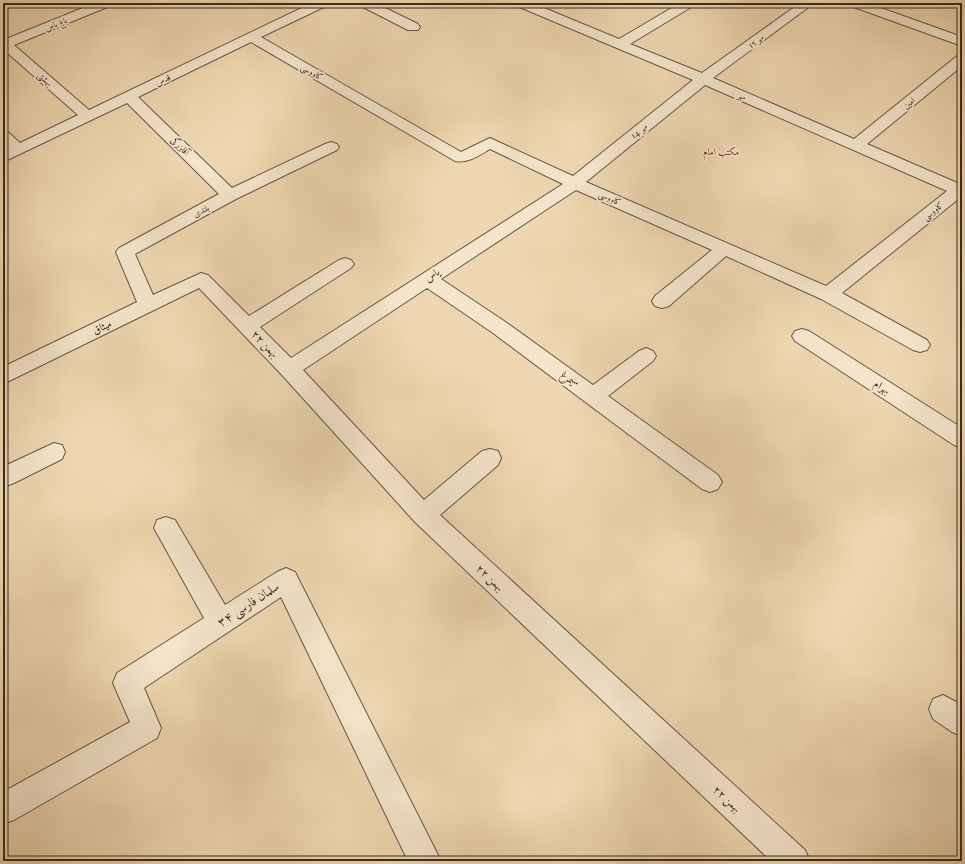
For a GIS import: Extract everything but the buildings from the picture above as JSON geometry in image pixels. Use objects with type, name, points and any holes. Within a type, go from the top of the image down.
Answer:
[{"type":"street","points":[[3,5],[10,3]]},
{"type":"street","name":"باغ یاس","points":[[4,43],[106,3]]},
{"type":"street","name":"قدس","points":[[3,157],[322,3]]},
{"type":"street","points":[[365,3],[413,26]]},
{"type":"street","name":"مهر","points":[[521,3],[703,79],[961,191]]},
{"type":"street","points":[[619,45],[689,3]]},
{"type":"street","name":"مهر 15","points":[[703,79],[808,3]]},
{"type":"street","points":[[855,3],[962,42]]},
{"type":"street","name":"کاووسی","points":[[251,37],[461,158],[490,143],[575,183],[828,294],[961,191]]},
{"type":"street","name":"بهشتی","points":[[4,43],[88,116]]},
{"type":"street","name":"امین","points":[[855,146],[962,59]]},
{"type":"street","points":[[946,72],[962,79]]},
{"type":"street","name":"مهر 14","points":[[575,183],[703,79]]},
{"type":"street","name":"آقابزرگی","points":[[129,97],[230,195]]},
{"type":"street","points":[[3,135],[18,149]]},
{"type":"street","name":"بلندی","points":[[148,305],[125,252],[230,195],[331,147]]},
{"type":"street","name":"یاس","points":[[289,369],[575,183]]},
{"type":"street","points":[[662,301],[724,249]]},
{"type":"street","points":[[247,326],[345,264]]},
{"type":"street","name":"میثاق","points":[[3,376],[201,279]]},
{"type":"street","name":"۲۲ بهمن","points":[[201,279],[289,369],[423,515],[794,861]]},
{"type":"street","name":"سیمرغ","points":[[427,279],[500,328],[710,482]]},
{"type":"street","points":[[828,294],[920,345]]},
{"type":"street","name":"بهرام","points":[[802,336],[962,439]]},
{"type":"street","points":[[593,396],[646,356]]},
{"type":"street","points":[[3,471],[6,476],[54,452]]},
{"type":"street","points":[[423,515],[490,458]]},
{"type":"street","points":[[166,528],[220,622]]},
{"type":"street","name":"سلمان فارسی ۳۴","points":[[3,809],[147,728],[127,683],[286,580],[425,861]]},
{"type":"district","name":"مکتب امام","points":[[721,152]]}]
